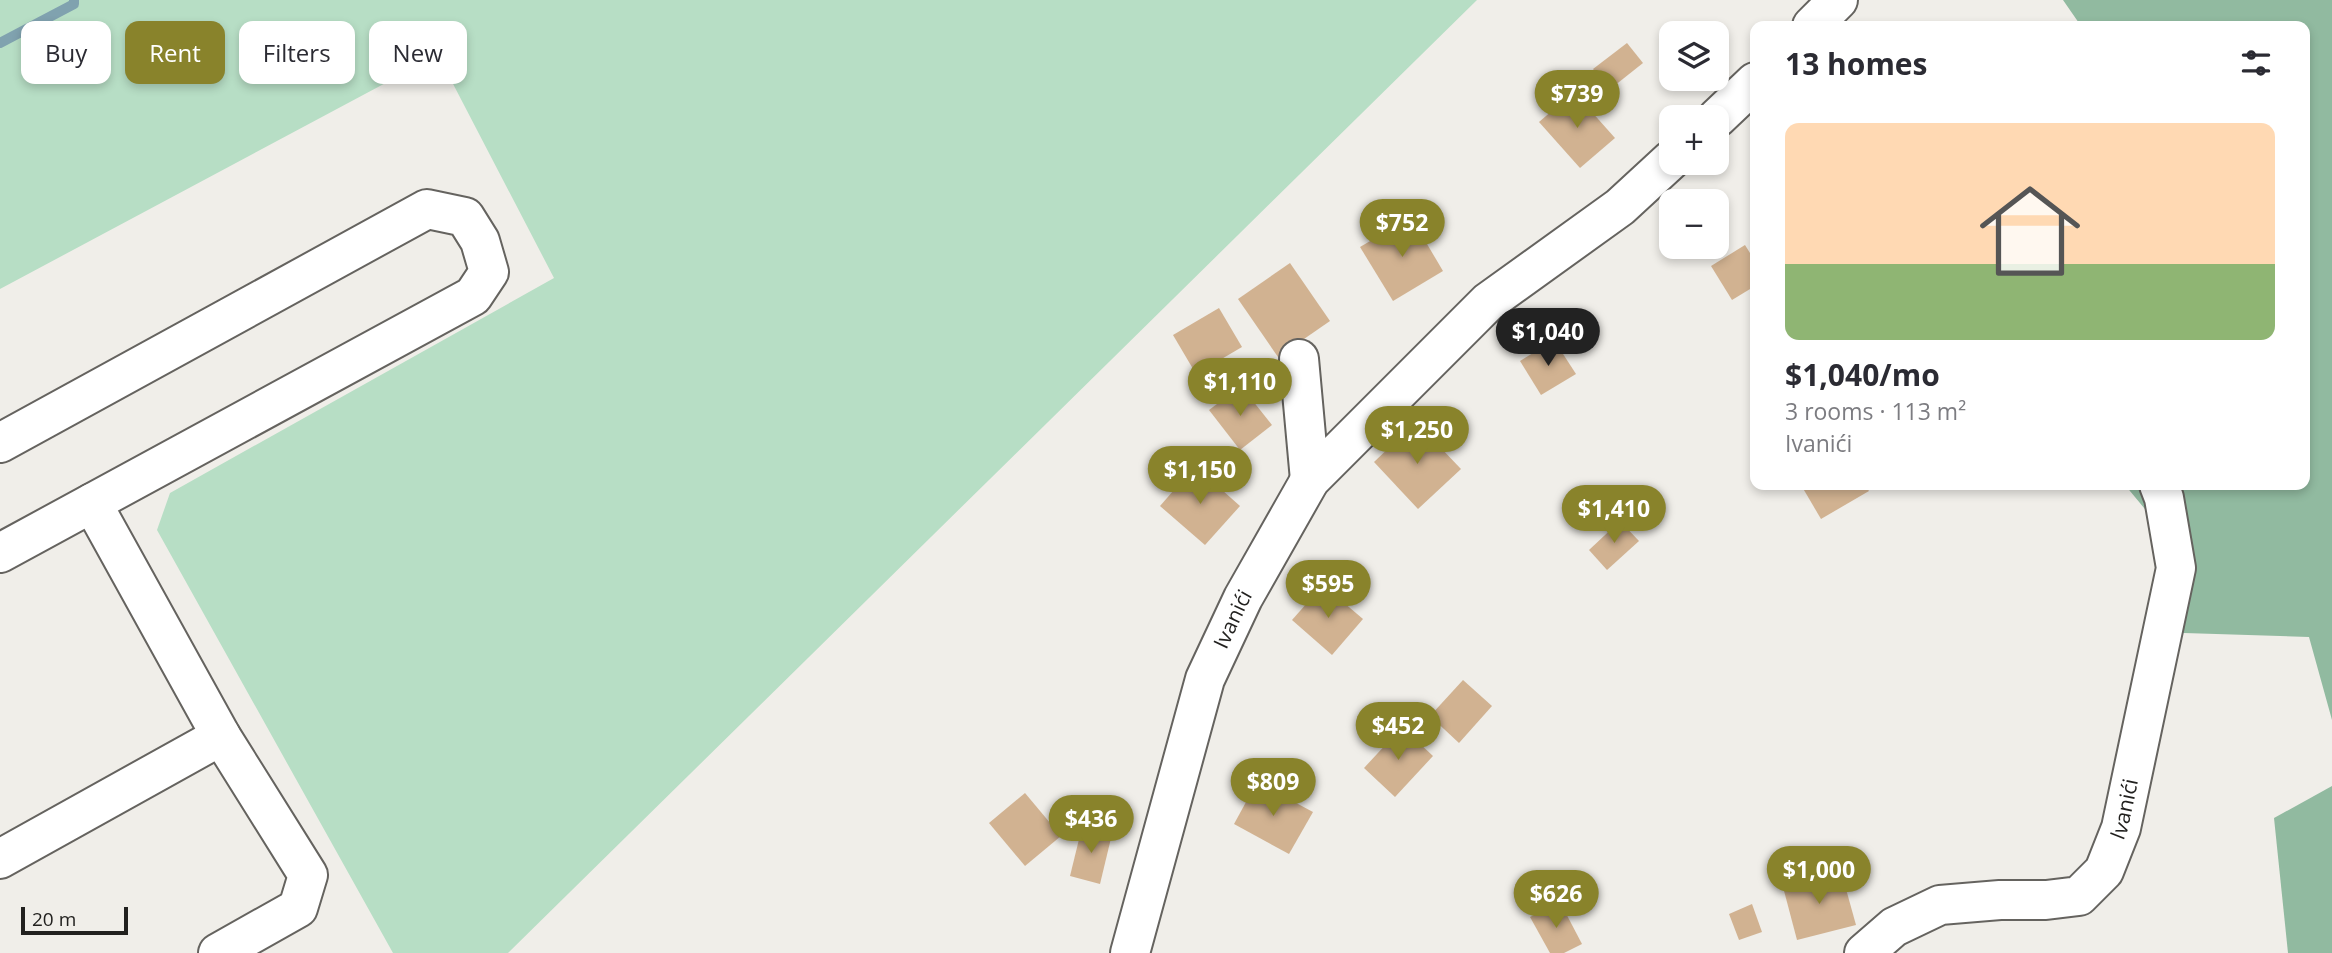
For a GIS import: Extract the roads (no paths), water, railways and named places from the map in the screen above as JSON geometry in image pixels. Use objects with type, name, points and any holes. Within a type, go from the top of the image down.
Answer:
[{"type":"street","points":[[1817,21],[1838,0]]},
{"type":"street","points":[[1729,107],[1750,87]]},
{"type":"street","name":"Ivanići","points":[[1130,953],[1205,679],[1243,598],[1310,480],[1488,302],[1620,207],[1659,171]]},
{"type":"street","points":[[0,443],[427,209],[466,217],[481,241],[489,272],[473,296],[0,553]]},
{"type":"street","points":[[1299,359],[1310,480]]},
{"type":"street","name":"Ivanići","points":[[1864,953],[1894,927],[1940,905],[2079,896],[2105,871],[2121,828],[2176,568],[2161,490]]},
{"type":"street","points":[[92,503],[221,736],[309,875],[298,908],[218,953]]},
{"type":"street","points":[[0,859],[221,736]]},
{"type":"waterway","points":[[0,43],[74,4],[74,0]]}]
